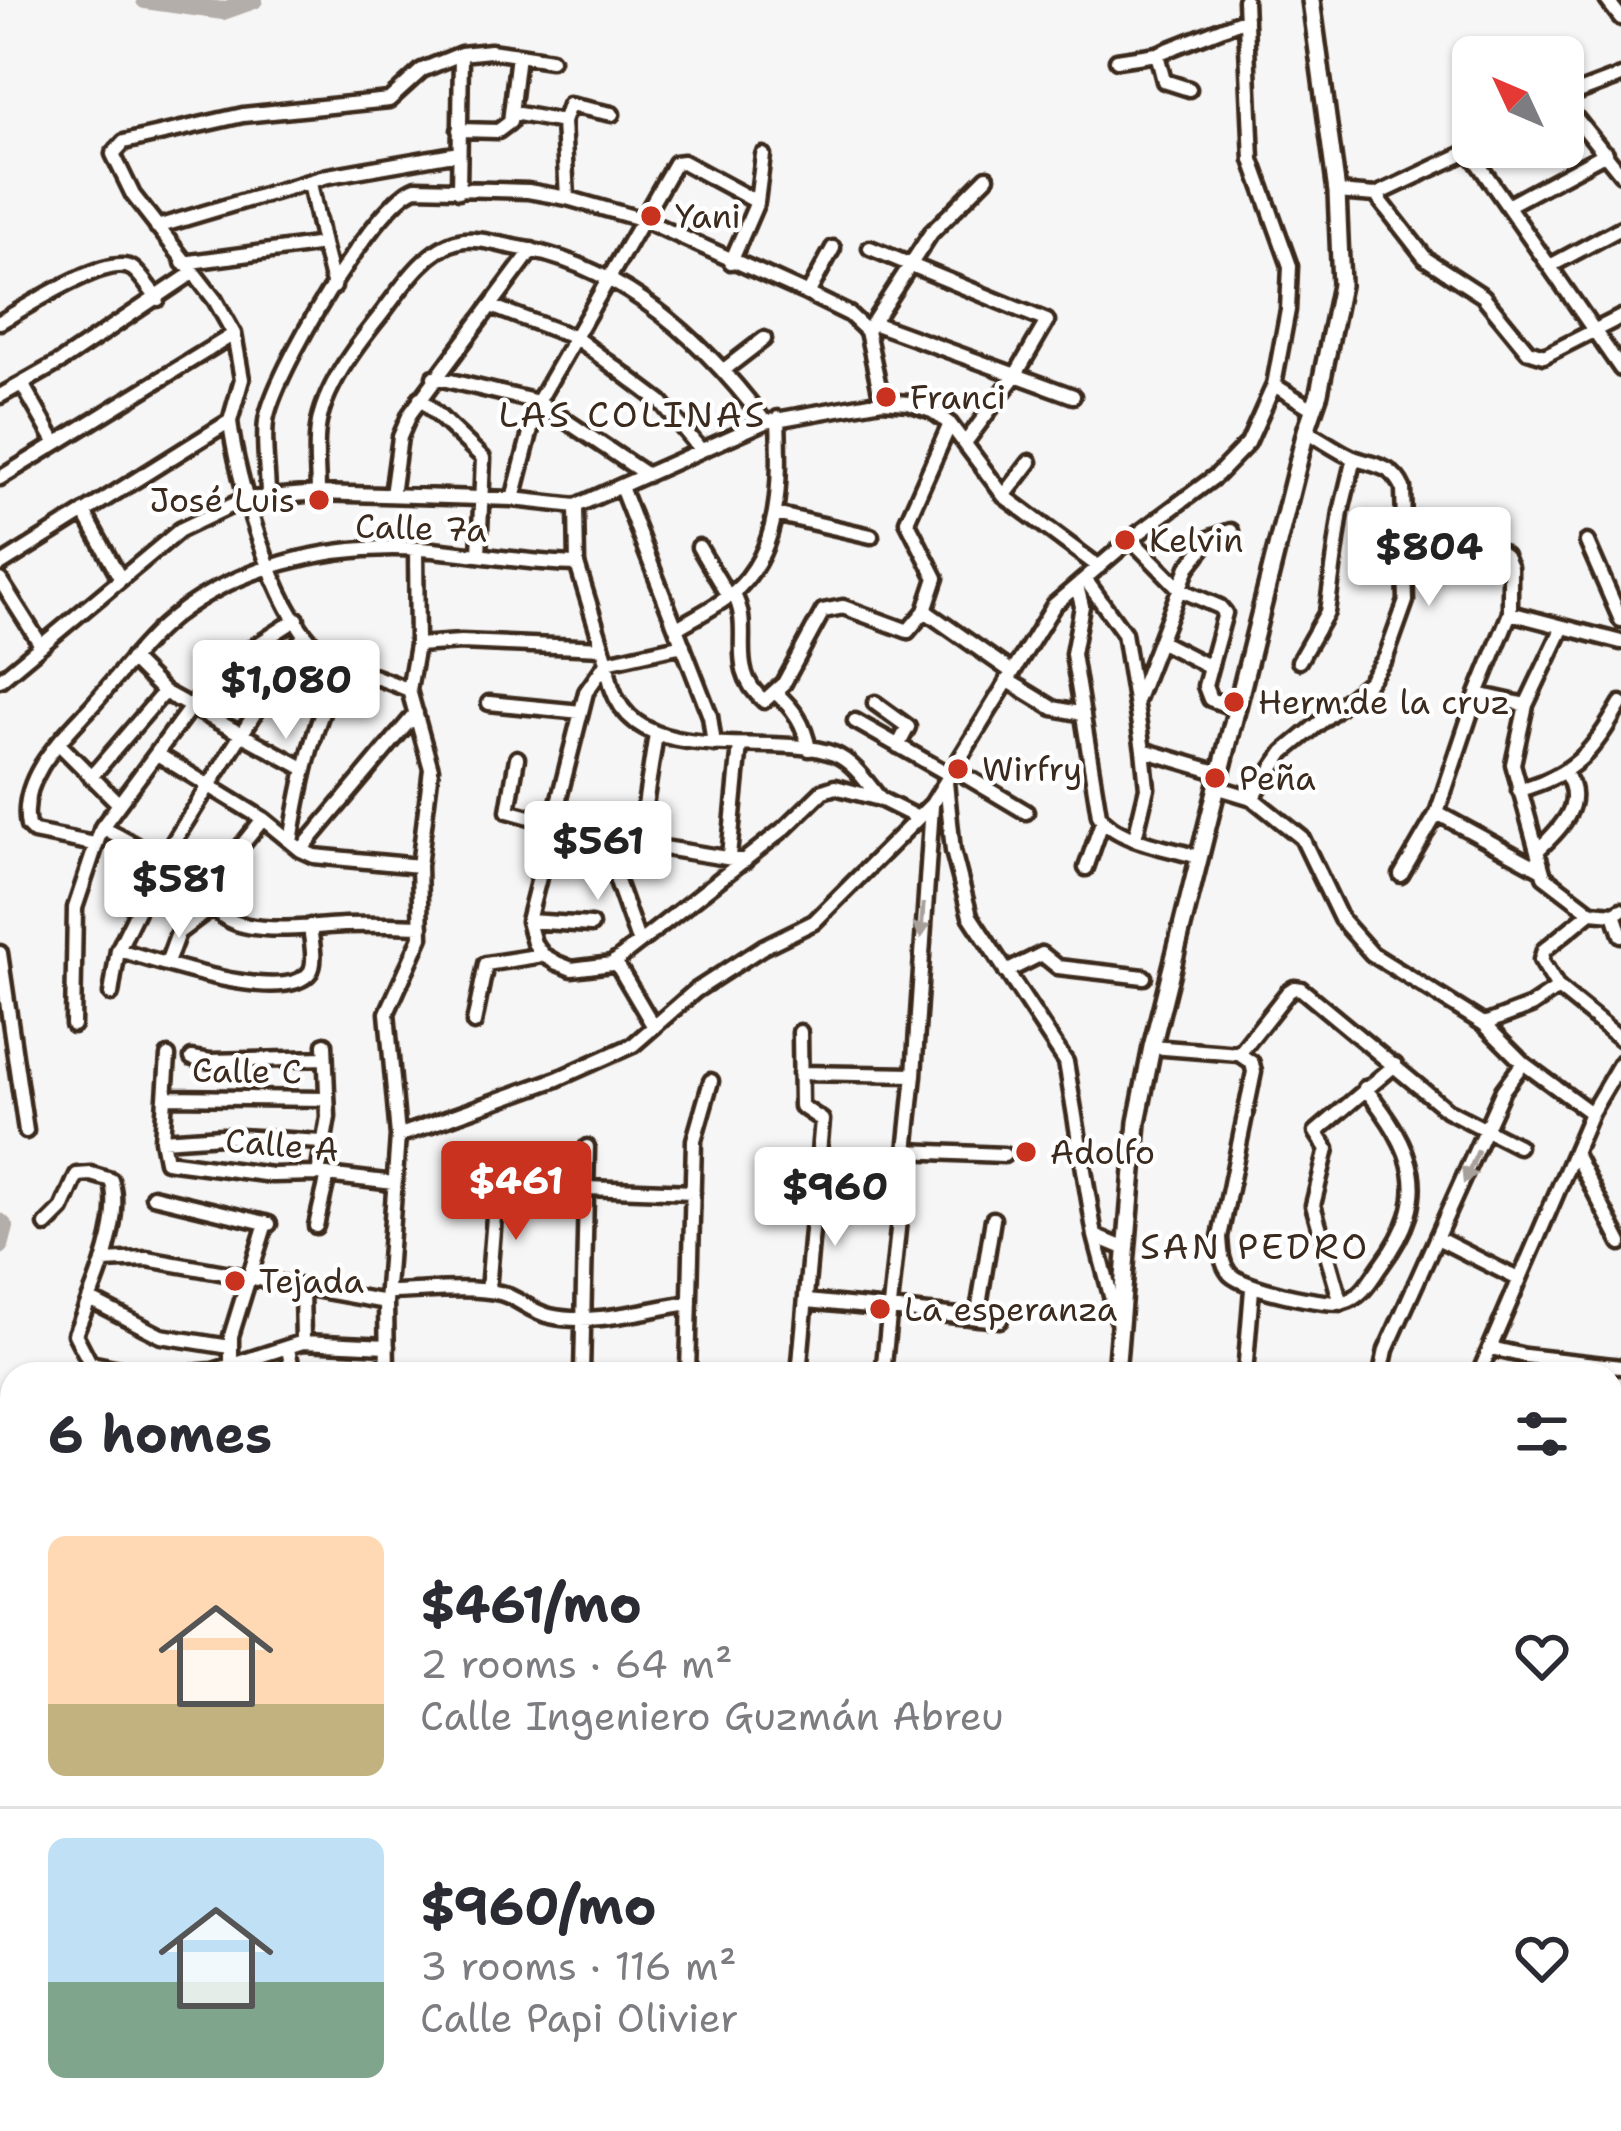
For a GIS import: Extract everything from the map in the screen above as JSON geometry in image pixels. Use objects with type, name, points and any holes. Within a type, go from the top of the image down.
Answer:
[{"type":"street","points":[[398,1136],[557,1079],[633,1045],[695,991],[763,946],[814,922],[932,804],[1054,605],[1217,475],[1248,442],[1274,385],[1288,310],[1289,266],[1252,160],[1245,0]]},
{"type":"street","points":[[1117,1362],[1137,1122],[1152,1047],[1341,285],[1337,192],[1311,0]]},
{"type":"street","points":[[1607,0],[1621,18]]},
{"type":"street","points":[[1117,60],[1157,54],[1246,19]]},
{"type":"street","points":[[409,690],[344,663],[305,634],[270,568],[245,499],[230,421],[242,380],[234,334],[224,313],[134,195],[113,154],[124,142],[210,120],[389,100],[422,70],[461,54],[490,51],[551,60]]},
{"type":"street","points":[[459,191],[461,54]]},
{"type":"street","points":[[1157,54],[1163,81],[1189,89]]},
{"type":"street","points":[[460,130],[505,129],[513,113],[518,55]]},
{"type":"street","points":[[1584,91],[1621,76]]},
{"type":"street","points":[[567,198],[563,122],[568,105],[612,114]]},
{"type":"street","points":[[513,113],[563,122]]},
{"type":"street","points":[[1584,126],[1621,174]]},
{"type":"street","points":[[157,227],[328,176],[459,153]]},
{"type":"street","points":[[1509,205],[1606,153]]},
{"type":"street","points":[[731,262],[757,202],[763,155]]},
{"type":"street","points":[[1337,192],[1376,195],[1452,159]]},
{"type":"street","points":[[513,499],[538,402],[675,163],[683,162],[757,202]]},
{"type":"street","points":[[1486,168],[1593,334],[1621,368]]},
{"type":"street","points":[[881,400],[870,327],[931,233],[987,178]]},
{"type":"street","points":[[310,183],[334,287]]},
{"type":"street","points":[[268,496],[266,421],[300,341],[356,250],[403,193],[416,188],[528,190],[644,220],[870,327],[1073,396]]},
{"type":"street","points":[[1376,195],[1426,259],[1483,296],[1528,351],[1544,356],[1621,316]]},
{"type":"street","points":[[1550,266],[1621,229]]},
{"type":"street","points":[[318,493],[322,413],[360,341],[399,292],[430,257],[463,240],[532,250],[609,280],[658,310],[725,369],[772,420],[780,465],[766,551],[730,594],[677,628]]},
{"type":"street","points":[[0,396],[158,299],[187,268],[323,244]]},
{"type":"street","points":[[808,294],[832,248]]},
{"type":"street","points":[[869,248],[1045,317],[1042,332],[1015,376],[965,443]]},
{"type":"street","points":[[392,495],[400,437],[420,398],[532,250]]},
{"type":"street","points":[[0,322],[87,274],[117,266],[134,269],[158,299]]},
{"type":"street","points":[[491,306],[576,338],[661,402],[701,450]]},
{"type":"street","points":[[0,478],[234,334]]},
{"type":"street","points":[[725,369],[764,339]]},
{"type":"street","points":[[434,377],[538,402],[647,476]]},
{"type":"street","points":[[22,384],[55,442]]},
{"type":"street","points":[[1274,385],[1313,409]]},
{"type":"street","points":[[420,398],[483,458],[479,555]]},
{"type":"street","points":[[0,680],[180,530],[245,499],[318,493],[513,499],[576,506],[772,420],[881,400],[932,411],[950,424],[1004,496],[1099,567]]},
{"type":"street","points":[[0,565],[230,421]]},
{"type":"street","points":[[699,548],[744,616],[740,645],[745,674],[761,700],[776,693],[823,610],[831,606],[908,631],[925,611],[936,578],[907,520],[950,424]]},
{"type":"street","points":[[1252,798],[1284,752],[1370,682],[1386,657],[1406,601],[1407,543],[1397,476],[1306,431]]},
{"type":"street","points":[[1299,661],[1327,612],[1340,512],[1354,458]]},
{"type":"street","points":[[1004,496],[1030,462]]},
{"type":"street","points":[[621,488],[710,716],[714,744]]},
{"type":"street","points":[[576,506],[577,564],[608,677],[624,708],[656,734],[685,742],[809,748],[843,758],[880,800]]},
{"type":"street","points":[[84,512],[119,578]]},
{"type":"street","points":[[775,514],[871,536]]},
{"type":"street","points":[[1137,700],[1196,554],[1211,538],[1231,531]]},
{"type":"street","points":[[1131,539],[1181,590],[1225,613],[1207,694],[1237,709]]},
{"type":"street","points":[[1587,542],[1621,620]]},
{"type":"street","points":[[1401,875],[1437,813],[1510,613],[1510,567],[1497,550],[1407,543]]},
{"type":"street","points":[[387,1362],[386,1297],[398,1136],[387,1013],[421,937],[419,866],[431,769],[409,690],[417,645],[416,549]]},
{"type":"street","name":"Calle 7a","points":[[94,844],[34,832],[26,820],[35,780],[58,743],[131,659],[188,606],[270,568],[347,550],[416,549],[577,564]]},
{"type":"street","points":[[0,580],[41,645]]},
{"type":"street","points":[[1081,582],[1124,632],[1147,788],[1135,838]]},
{"type":"street","points":[[1081,582],[1082,606],[1073,654],[1102,823],[1086,868]]},
{"type":"street","points":[[925,611],[1053,708],[1083,714]]},
{"type":"street","points":[[1510,613],[1621,642]]},
{"type":"street","points":[[73,1025],[75,908],[102,827],[188,708],[234,660],[297,619]]},
{"type":"street","points":[[1540,869],[1513,764],[1526,705],[1563,627]]},
{"type":"street","points":[[111,994],[118,950],[162,860],[305,634]]},
{"type":"street","points":[[417,645],[461,642],[605,655],[683,646]]},
{"type":"street","points":[[1161,642],[1210,667]]},
{"type":"street","points":[[543,956],[529,933],[528,921],[580,712],[605,655]]},
{"type":"street","points":[[131,659],[188,708],[303,768]]},
{"type":"street","points":[[296,846],[303,768],[319,716],[344,663]]},
{"type":"street","points":[[91,777],[164,692]]},
{"type":"street","points":[[776,693],[805,726],[809,748]]},
{"type":"street","points":[[1477,694],[1526,705]]},
{"type":"street","points":[[489,703],[580,712]]},
{"type":"street","points":[[875,703],[908,727],[898,746]]},
{"type":"street","points":[[1519,790],[1565,773],[1583,760],[1621,704]]},
{"type":"street","points":[[296,846],[416,713]]},
{"type":"street","points":[[855,721],[950,776],[1026,812]]},
{"type":"street","points":[[639,844],[656,734]]},
{"type":"street","points":[[58,743],[117,802]]},
{"type":"street","points":[[730,856],[740,745]]},
{"type":"street","points":[[1143,750],[1252,798],[1302,838],[1341,919],[1364,946],[1484,1024],[1523,1064],[1591,1113]]},
{"type":"street","points":[[157,754],[314,856],[419,866]]},
{"type":"street","points":[[518,758],[508,811],[612,847],[639,844],[745,861]]},
{"type":"street","points":[[1538,850],[1574,805],[1574,790],[1565,773]]},
{"type":"street","points":[[950,776],[953,851],[970,916],[1066,1062],[1095,1236],[1119,1324]]},
{"type":"street","points":[[474,1023],[486,964],[543,956],[572,969],[616,961],[745,861],[823,791],[836,787],[919,818]]},
{"type":"street","points":[[884,1362],[914,1075],[932,804]]},
{"type":"street","points":[[1437,813],[1540,869],[1574,903],[1591,912],[1618,912],[1621,935]]},
{"type":"street","points":[[263,819],[214,880],[215,905],[225,917],[260,930],[421,926]]},
{"type":"street","points":[[1102,823],[1198,857]]},
{"type":"street","points":[[102,827],[162,860]]},
{"type":"street","points":[[612,847],[616,881],[639,943]]},
{"type":"street","points":[[166,963],[178,933],[215,905]]},
{"type":"street","points":[[1591,912],[1541,954],[1541,960],[1558,988],[1621,1039]]},
{"type":"street","points":[[528,921],[591,925]]},
{"type":"street","points":[[118,950],[249,986],[295,982],[313,966],[310,926]]},
{"type":"street","points":[[0,953],[26,1131]]},
{"type":"street","points":[[1006,972],[1042,954],[1058,967],[1144,976]]},
{"type":"street","points":[[616,961],[654,1027]]},
{"type":"street","points":[[1239,1054],[1294,988],[1447,1110],[1518,1146]]},
{"type":"street","points":[[1484,1024],[1531,1006],[1558,988]]},
{"type":"street","points":[[800,1032],[801,1106],[822,1120],[800,1362]]},
{"type":"street","points":[[1152,1047],[1239,1054],[1252,1063],[1220,1237],[1228,1274],[1252,1288],[1341,1303],[1358,1297],[1408,1226],[1412,1193],[1405,1143],[1364,1088]]},
{"type":"street","points":[[192,1058],[211,1061],[326,1051],[328,1117],[316,1226]]},
{"type":"street","points":[[168,1056],[162,1140],[222,1136],[322,1142]]},
{"type":"street","points":[[1485,1362],[1591,1113],[1621,1063]]},
{"type":"street","points":[[1384,1362],[1503,1090],[1523,1064]]},
{"type":"street","points":[[1341,1303],[1313,1205],[1327,1149],[1316,1136],[1364,1088],[1395,1065]]},
{"type":"street","points":[[800,1073],[914,1075]]},
{"type":"street","points":[[688,1362],[694,1140],[710,1082]]},
{"type":"street","name":"Calle C","points":[[166,1097],[327,1099]]},
{"type":"street","name":"Calle A","points":[[162,1140],[166,1161],[272,1175],[323,1174],[394,1183]]},
{"type":"street","points":[[582,1362],[587,1148]]},
{"type":"street","points":[[906,1151],[1004,1155]]},
{"type":"street","points":[[1575,1154],[1621,1243]]},
{"type":"street","points":[[46,1226],[59,1213],[77,1175],[110,1180],[114,1205],[103,1261],[75,1334],[80,1362]]},
{"type":"street","points":[[586,1188],[693,1192]]},
{"type":"street","points":[[488,1291],[496,1192]]},
{"type":"street","points":[[153,1196],[269,1224],[230,1347],[231,1362]]},
{"type":"street","points":[[977,1318],[993,1220]]},
{"type":"street","points":[[1095,1236],[1124,1248]]},
{"type":"street","points":[[1439,1239],[1517,1279]]},
{"type":"street","points":[[103,1261],[147,1259],[250,1280],[386,1297],[488,1291],[511,1296],[549,1316],[581,1319],[690,1304]]},
{"type":"street","points":[[302,1287],[303,1342]]},
{"type":"street","points":[[1246,1362],[1252,1288]]},
{"type":"street","points":[[91,1300],[161,1336],[230,1347]]},
{"type":"street","points":[[807,1301],[1000,1320]]},
{"type":"street","points":[[244,1362],[303,1342],[386,1346]]},
{"type":"street","points":[[1491,1348],[1577,1362]]},
{"type":"street","points":[[288,1349],[291,1362]]},
{"type":"waterway","points":[[145,0],[223,11],[254,0]]},
{"type":"waterway","points":[[0,1222],[5,1227],[0,1246]]},
{"type":"place","name":"Yani","points":[[651,216]]},
{"type":"place","name":"Franci","points":[[886,397]]},
{"type":"place","name":"José Luis","points":[[319,500]]},
{"type":"place","name":"Kelvin","points":[[1125,540]]},
{"type":"place","name":"Herm.de la cruz","points":[[1234,702]]},
{"type":"place","name":"Wirfry","points":[[958,769]]},
{"type":"place","name":"Peña","points":[[1215,778]]},
{"type":"place","name":"Adolfo","points":[[1026,1152]]},
{"type":"place","name":"Tejada","points":[[235,1281]]},
{"type":"place","name":"La esperanza","points":[[880,1309]]},
{"type":"district","name":"LAS COLINAS","points":[[633,414]]},
{"type":"district","name":"SAN PEDRO","points":[[1255,1246]]}]
